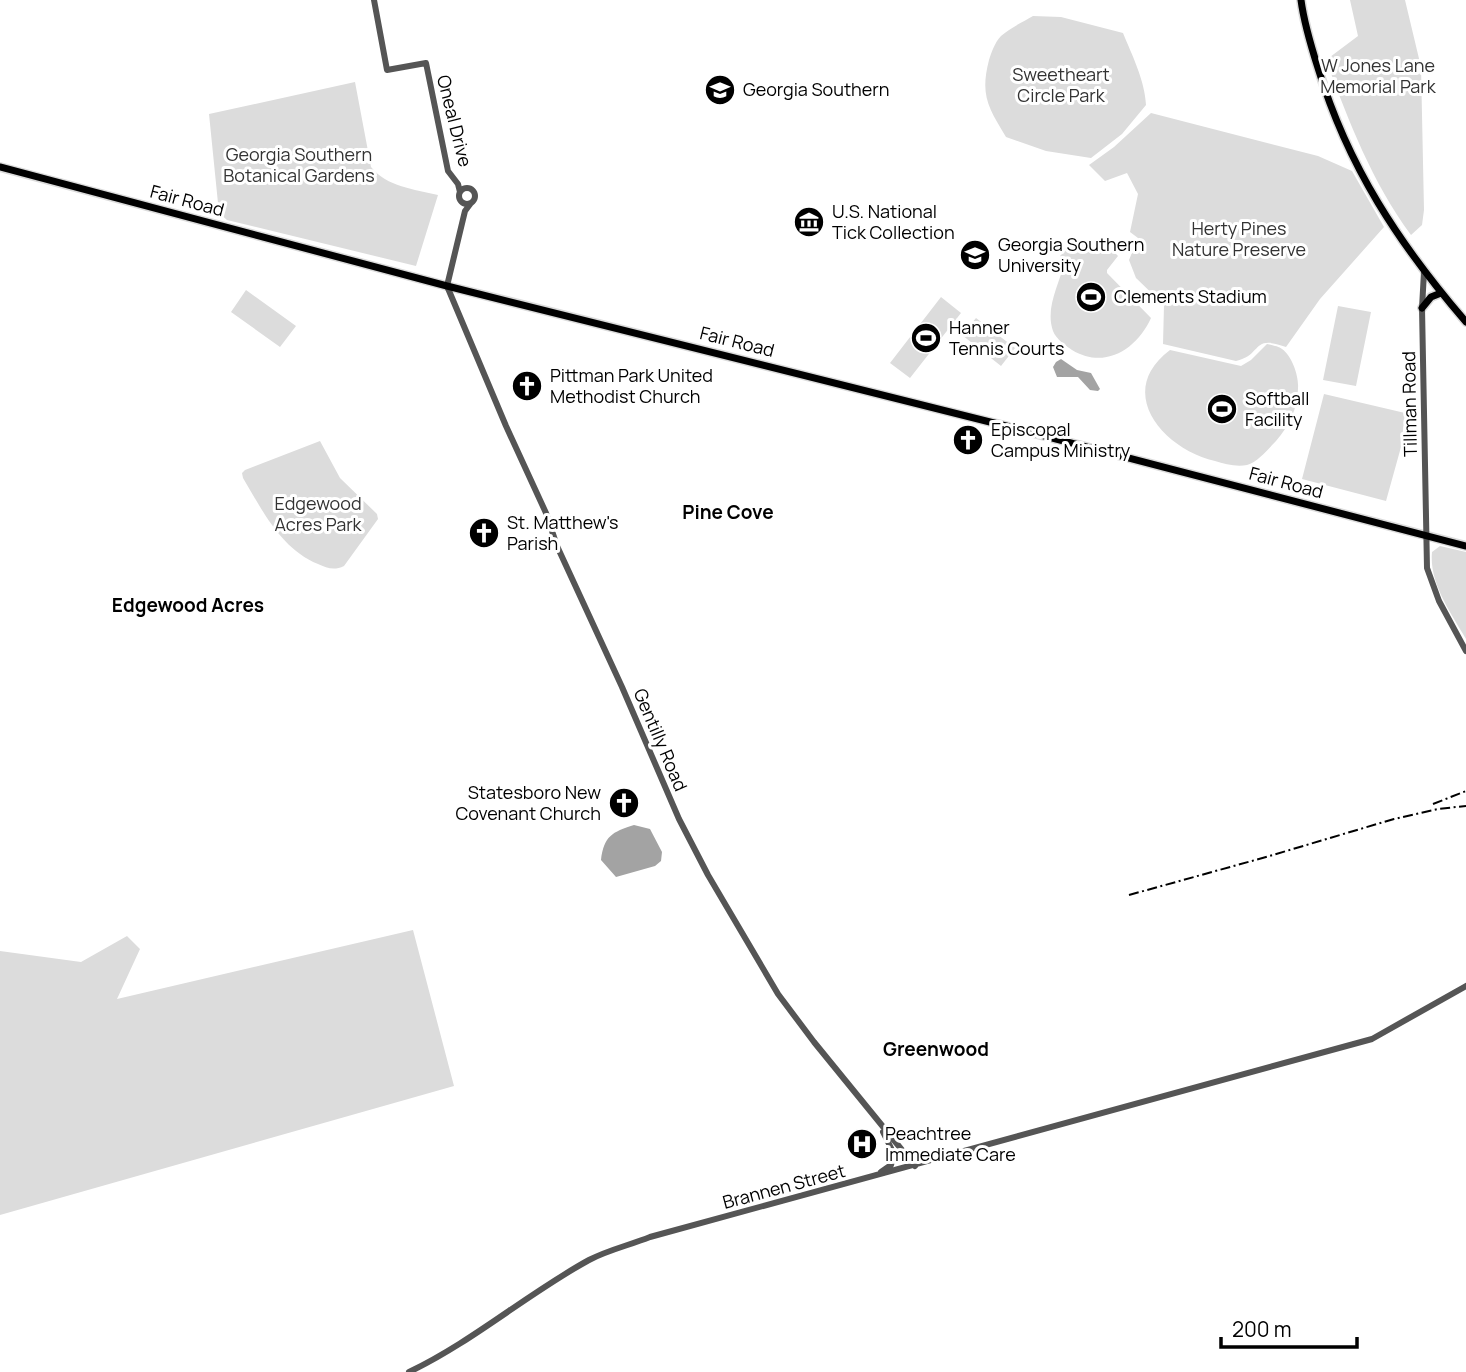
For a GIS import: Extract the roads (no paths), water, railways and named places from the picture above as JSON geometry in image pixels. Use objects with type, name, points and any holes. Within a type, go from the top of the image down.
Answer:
[{"type":"main road","points":[[1301,0],[1303,17],[1322,83],[1347,148],[1379,208],[1424,272],[1466,322]]},
{"type":"main road","name":"Fair Road","points":[[0,167],[447,286],[1006,426],[1466,546]]},
{"type":"main road","points":[[1422,308],[1431,297],[1441,293]]},
{"type":"street","name":"Oneal Drive","points":[[374,0],[387,70],[426,63],[448,171],[458,184],[460,199],[467,203]]},
{"type":"street","name":"Oneal Drive","points":[[458,184],[468,188]]},
{"type":"street","points":[[447,286],[467,203],[475,194],[468,188],[460,192]]},
{"type":"street","name":"Tillman Road","points":[[1424,272],[1422,308],[1427,568],[1435,591],[1466,651]]},
{"type":"street","name":"Gentilly Road","points":[[447,286],[546,513],[557,546],[679,819],[708,875],[778,994],[915,1166]]},
{"type":"street","name":"Brannen Street","points":[[408,1372],[434,1360],[528,1297],[592,1259],[650,1237],[1372,1039],[1466,986]]},
{"type":"street","points":[[865,1104],[891,1144],[894,1154],[887,1169],[868,1178]]},
{"type":"railway","points":[[1433,804],[1466,791]]},
{"type":"railway","points":[[1129,895],[1394,819],[1466,806]]},
{"type":"place","name":"Georgia Southern","points":[[720,90]]},
{"type":"place","name":"U.S. National Tick Collection","points":[[809,222]]},
{"type":"place","name":"Georgia Southern University","points":[[975,255]]},
{"type":"place","name":"Clements Stadium","points":[[1091,297]]},
{"type":"place","name":"Hanner Tennis Courts","points":[[926,338]]},
{"type":"place","name":"Pittman Park United Methodist Church","points":[[527,386]]},
{"type":"place","name":"Softball Facility","points":[[1222,409]]},
{"type":"place","name":"Episcopal Campus Ministry","points":[[968,440]]},
{"type":"place","name":"St. Matthew's Parish","points":[[484,533]]},
{"type":"place","name":"Statesboro New Covenant Church","points":[[624,803]]},
{"type":"place","name":"Peachtree Immediate Care","points":[[862,1144]]},
{"type":"district","name":"Pine Cove","points":[[728,512]]},
{"type":"district","name":"Edgewood Acres","points":[[188,605]]},
{"type":"district","name":"Greenwood","points":[[936,1049]]},
{"type":"park label","name":"W Jones Lane Memorial Park","points":[[1378,76]]},
{"type":"park label","name":"Sweetheart Circle Park","points":[[1061,85]]},
{"type":"park label","name":"Georgia Southern Botanical Gardens","points":[[299,165]]},
{"type":"park label","name":"Herty Pines Nature Preserve","points":[[1239,239]]},
{"type":"park label","name":"Edgewood Acres Park","points":[[318,514]]}]
